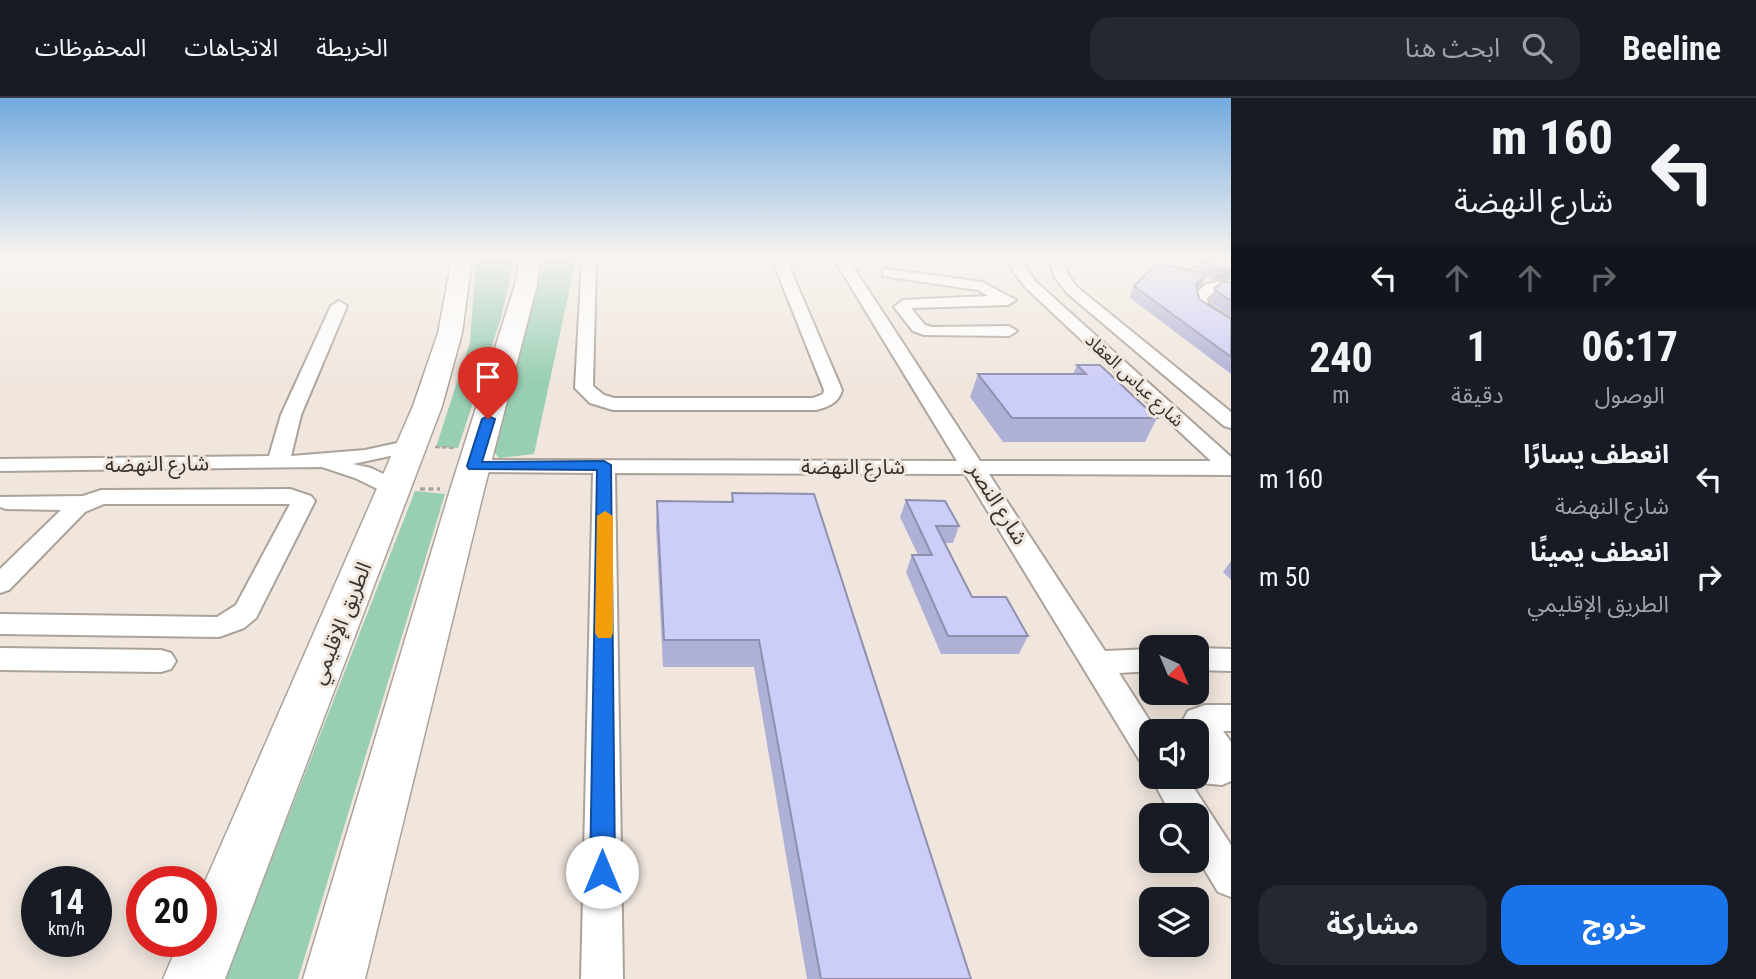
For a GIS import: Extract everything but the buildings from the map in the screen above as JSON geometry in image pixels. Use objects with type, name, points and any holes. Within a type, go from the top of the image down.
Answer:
[{"type":"highway","name":"الطريق الإقليمي","points":[[194,979],[396,489],[432,393],[457,300]]},
{"type":"highway","points":[[334,979],[473,468],[522,300]]},
{"type":"street","points":[[587,300],[584,388],[591,395],[613,404],[817,404],[831,397],[833,390],[796,300]]},
{"type":"street","name":"شارع النصر","points":[[868,300],[1139,731]]},
{"type":"street","name":"شارع عباس العقاد","points":[[1084,300],[1228,418]]},
{"type":"street","points":[[1200,300],[1201,306],[1231,327]]},
{"type":"street","points":[[915,323],[902,307],[905,304],[1050,302]]},
{"type":"street","name":"شارع عباس العقاد","points":[[1050,302],[1231,468]]},
{"type":"street","points":[[278,463],[291,415],[339,306]]},
{"type":"street","points":[[883,323],[915,323],[937,332],[1009,331]]},
{"type":"street","points":[[1125,371],[1169,371]]},
{"type":"street","name":"شارع النهضة","points":[[0,465],[313,462],[365,456],[411,446]]},
{"type":"street","name":"شارع النهضة","points":[[313,462],[351,469],[396,489]]},
{"type":"street","points":[[3,504],[48,465]]},
{"type":"street","name":"شارع النهضة","points":[[473,468],[604,465],[1231,468]]},
{"type":"street","points":[[602,979],[604,465]]},
{"type":"street","points":[[0,624],[227,625],[246,611],[303,504],[301,499],[290,496],[101,497],[83,503],[3,504]]},
{"type":"street","points":[[0,584],[83,503]]},
{"type":"street","points":[[0,659],[161,660]]},
{"type":"street","points":[[1209,659],[1231,660]]},
{"type":"street","points":[[1096,663],[1139,661]]},
{"type":"street","points":[[1202,719],[1231,718]]},
{"type":"street","points":[[1209,736],[1227,764],[1222,770],[1209,770]]},
{"type":"street","points":[[1209,842],[1229,872]]},
{"type":"path","points":[[411,446],[473,468]]},
{"type":"path","points":[[396,489],[473,468]]},
{"type":"green space","points":[[473,300],[505,300],[458,448],[436,447],[470,342]]},
{"type":"green space","points":[[533,300],[567,300],[534,454],[499,458],[491,448]]},
{"type":"green space","points":[[415,491],[445,494],[298,979],[225,979]]},
{"type":"slow traffic","points":[[604,633],[605,516]]},
{"type":"route","points":[[488,419],[474,466],[604,465],[602,872]]}]
